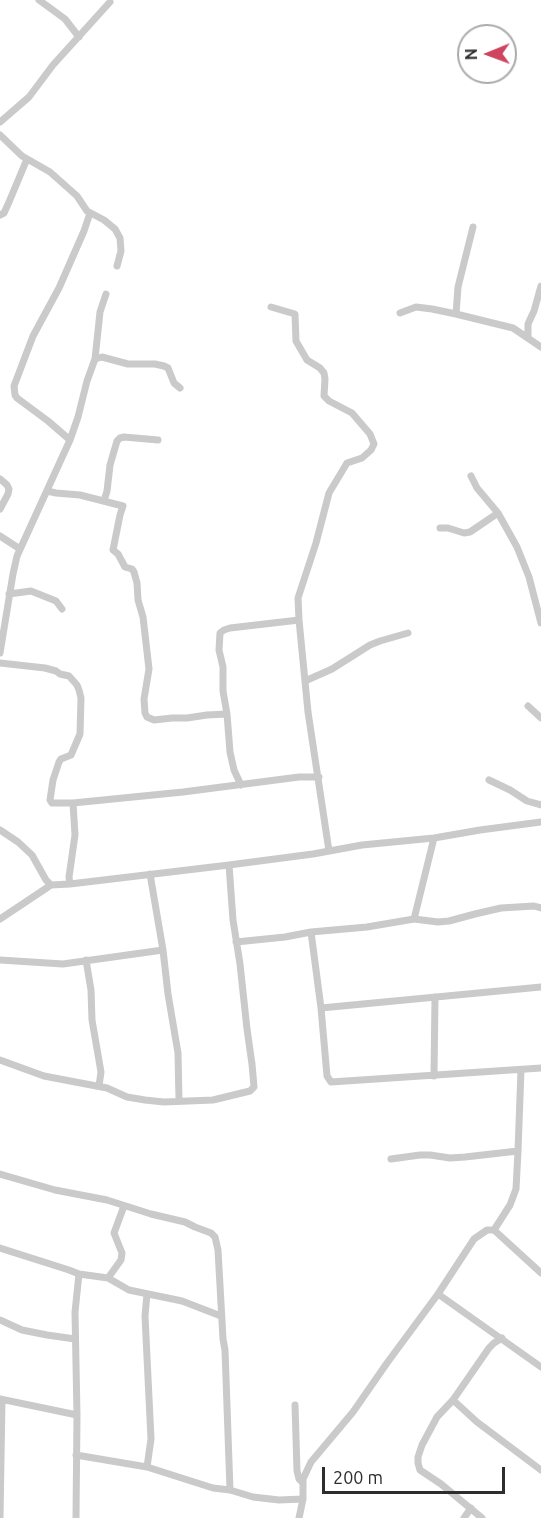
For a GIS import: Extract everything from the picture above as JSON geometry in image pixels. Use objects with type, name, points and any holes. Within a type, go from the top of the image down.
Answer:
[{"type":"street","points":[[39,0],[65,19],[79,37]]},
{"type":"street","points":[[0,122],[29,97],[53,65],[110,3]]},
{"type":"street","points":[[0,135],[27,159],[50,172],[77,196],[87,211],[104,220],[119,234],[121,251],[117,266]]},
{"type":"street","points":[[0,215],[4,213],[27,159]]},
{"type":"street","points":[[70,440],[17,398],[14,386],[33,336],[55,296],[90,213]]},
{"type":"street","points":[[456,314],[458,287],[473,227]]},
{"type":"street","points":[[528,337],[528,324],[541,286]]},
{"type":"street","points":[[0,653],[9,594],[20,549],[70,440],[78,417],[94,359],[100,312],[106,294]]},
{"type":"street","points":[[271,307],[295,314],[296,341],[307,360],[324,373],[324,396],[328,401],[352,413],[370,434],[375,444],[362,458],[347,463],[329,493],[298,598],[304,681],[329,851]]},
{"type":"street","points":[[400,313],[423,308],[456,314],[513,328],[541,347]]},
{"type":"street","points":[[513,328],[528,324]]},
{"type":"street","points":[[94,359],[102,357],[128,364],[164,366],[168,368],[174,382],[180,387]]},
{"type":"street","points":[[105,501],[110,465],[117,441],[124,437],[158,440]]},
{"type":"street","points":[[471,476],[477,488],[498,513],[517,547],[529,577],[541,622]]},
{"type":"street","points":[[0,479],[9,489],[0,509]]},
{"type":"street","points":[[47,491],[80,495],[123,506],[113,550],[125,567],[135,572],[149,669],[144,699],[147,717],[154,720],[227,714]]},
{"type":"street","points":[[440,528],[470,532],[498,513]]},
{"type":"street","points":[[0,536],[20,549]]},
{"type":"street","points":[[9,594],[31,591],[56,601],[62,609]]},
{"type":"street","points":[[241,785],[234,770],[230,752],[223,691],[223,667],[219,650],[220,633],[230,628],[299,620]]},
{"type":"street","points":[[304,681],[332,669],[370,645],[408,633]]},
{"type":"street","points":[[0,663],[45,668],[69,676],[77,685],[81,698],[80,734],[72,755],[59,762],[53,780],[50,800],[52,803],[73,803],[299,777],[319,777]]},
{"type":"street","points":[[528,705],[541,718]]},
{"type":"street","points":[[489,780],[527,801],[541,805]]},
{"type":"street","points":[[70,884],[75,835],[73,803]]},
{"type":"street","points":[[0,919],[51,885],[229,865],[362,844],[434,838],[541,822]]},
{"type":"street","points":[[0,830],[33,855],[51,885]]},
{"type":"street","points":[[414,920],[434,838]]},
{"type":"street","points":[[0,1060],[44,1076],[99,1086],[127,1097],[145,1100],[164,1102],[213,1100],[250,1091],[254,1087],[251,1052],[233,920],[229,865]]},
{"type":"street","points":[[150,874],[164,950],[168,994],[178,1053],[179,1100]]},
{"type":"street","points":[[236,942],[414,920],[449,921],[501,908],[534,906],[541,908]]},
{"type":"street","points":[[311,932],[327,1076],[331,1082],[541,1068]]},
{"type":"street","points":[[0,960],[63,964],[164,950]]},
{"type":"street","points":[[86,960],[92,990],[92,1020],[100,1072],[99,1086]]},
{"type":"street","points":[[321,1008],[541,987]]},
{"type":"street","points":[[434,1076],[435,997]]},
{"type":"street","points":[[494,1230],[510,1205],[516,1189],[521,1070]]},
{"type":"street","points":[[391,1159],[420,1155],[450,1158],[518,1151]]},
{"type":"street","points":[[0,1174],[185,1222],[215,1237],[218,1250],[225,1350],[230,1490]]},
{"type":"street","points":[[108,1278],[121,1260],[122,1253],[114,1235],[124,1206]]},
{"type":"street","points":[[299,1518],[303,1499],[303,1479],[311,1462],[353,1412],[438,1294],[474,1239],[487,1230],[494,1230],[539,1269]]},
{"type":"street","points":[[0,1248],[79,1274],[108,1278],[122,1287],[182,1301],[221,1316]]},
{"type":"street","points":[[76,1518],[75,1312],[79,1274]]},
{"type":"street","points":[[147,1294],[145,1316],[151,1439],[147,1467]]},
{"type":"street","points":[[438,1294],[541,1367]]},
{"type":"street","points":[[0,1320],[22,1330],[75,1339]]},
{"type":"street","points":[[483,1518],[420,1470],[418,1464],[419,1452],[437,1417],[453,1400],[498,1336]]},
{"type":"street","points":[[0,1518],[1,1399],[77,1415]]},
{"type":"street","points":[[453,1400],[477,1422],[541,1470]]},
{"type":"street","points":[[295,1405],[296,1460],[299,1479],[303,1483]]},
{"type":"street","points":[[76,1455],[147,1467],[213,1488],[253,1497],[279,1500],[303,1499]]},
{"type":"street","points":[[464,1518],[471,1508]]}]
